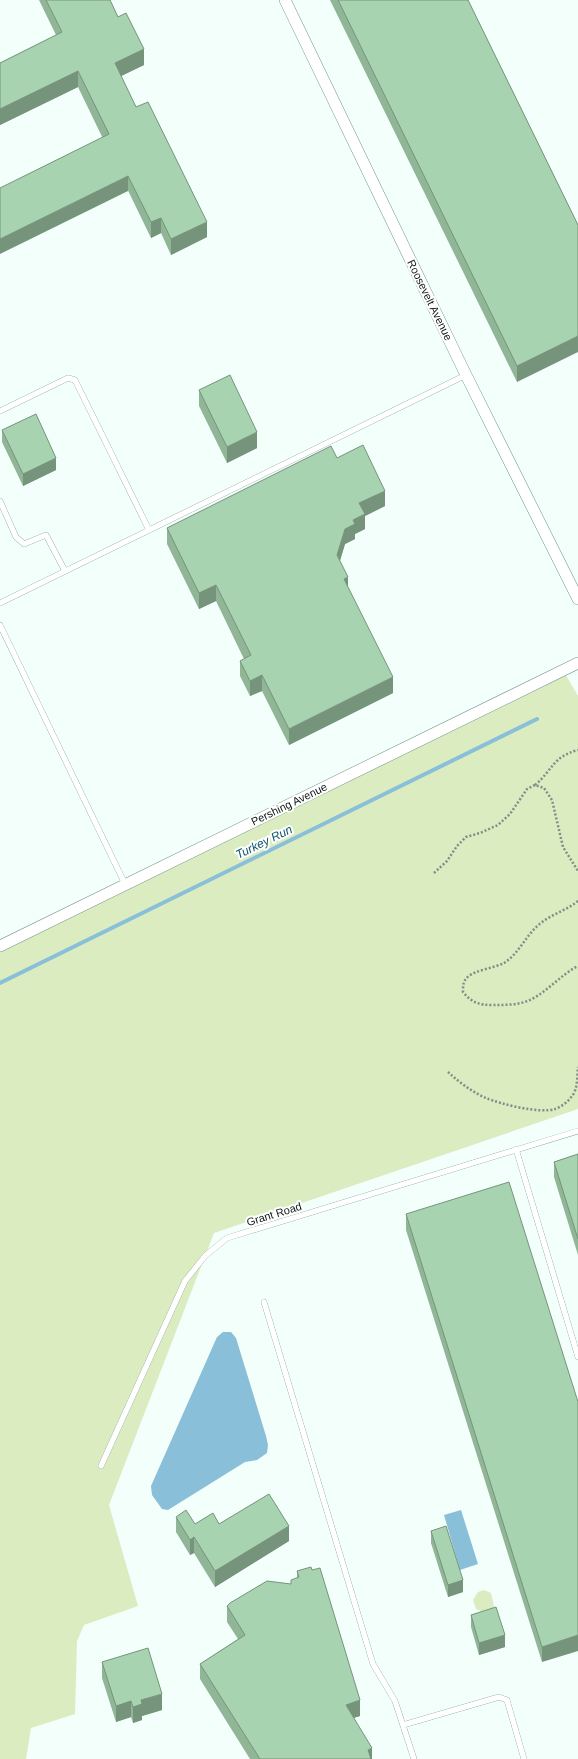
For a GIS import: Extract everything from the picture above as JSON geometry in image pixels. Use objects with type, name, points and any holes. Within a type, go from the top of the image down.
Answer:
[{"type":"street","name":"Roosevelt Avenue","points":[[285,0],[466,375],[578,599]]},
{"type":"street","name":"Pershing Avenue","points":[[0,946],[578,663]]},
{"type":"lane","points":[[0,603],[466,375]]},
{"type":"lane","points":[[0,411],[68,378],[75,380],[149,530]]},
{"type":"lane","points":[[0,501],[16,537],[24,544],[46,535],[66,571]]},
{"type":"lane","points":[[0,625],[126,884]]},
{"type":"lane","name":"Grant Road","points":[[101,1466],[185,1281],[204,1256],[227,1238],[578,1131]]},
{"type":"lane","points":[[516,1149],[578,1357]]},
{"type":"lane","points":[[264,1302],[374,1664],[395,1701],[414,1759]]},
{"type":"lane","points":[[403,1725],[499,1697],[507,1700],[524,1759]]},
{"type":"path","points":[[434,873],[447,861],[457,846],[466,837],[498,825],[510,814],[527,789],[535,785],[544,777],[560,757],[578,750]]},
{"type":"path","points":[[535,785],[544,788],[552,800],[563,847],[578,871]]},
{"type":"path","points":[[578,901],[571,907],[542,922],[532,931],[516,953],[505,962],[470,975],[464,982],[463,992],[469,1000],[480,1005],[521,1003],[544,991],[568,971],[578,966]]},
{"type":"path","points":[[448,1072],[456,1079],[486,1098],[540,1110],[554,1109],[565,1104],[573,1095],[578,1067]]},
{"type":"green space","points":[[563,670],[578,696],[578,1109],[214,1233],[109,1505],[138,1606],[84,1625],[77,1641],[75,1714],[31,1728],[26,1759],[0,1759],[0,946]]},
{"type":"green space","points":[[484,1590],[491,1593],[494,1606],[492,1609],[482,1612],[476,1609],[473,1600],[478,1592]]},
{"type":"water","points":[[223,1332],[231,1332],[236,1338],[266,1436],[268,1445],[267,1453],[257,1460],[245,1462],[168,1510],[162,1509],[152,1495],[151,1486],[217,1337]]},
{"type":"water","points":[[461,1510],[478,1564],[460,1570],[444,1515]]},
{"type":"building","points":[[46,0],[110,0],[118,17],[126,13],[144,49],[115,63],[136,107],[148,102],[207,222],[171,239],[161,218],[151,222],[128,176],[0,239],[0,188],[109,134],[78,71],[0,109],[0,63],[62,32]]},
{"type":"building","points":[[338,0],[468,0],[578,225],[578,336],[517,366]]},
{"type":"building","points":[[230,375],[257,432],[227,447],[199,390]]},
{"type":"building","points":[[36,414],[56,458],[23,474],[2,430]]},
{"type":"building","points":[[363,445],[385,491],[359,503],[365,514],[353,520],[355,524],[345,529],[337,555],[348,577],[344,579],[393,677],[289,729],[262,675],[250,681],[240,661],[251,655],[216,585],[199,593],[167,528],[331,446],[337,458]]},
{"type":"building","points":[[578,1154],[578,1239],[554,1162]]},
{"type":"building","points":[[509,1182],[578,1402],[578,1635],[542,1647],[406,1214]]},
{"type":"building","points":[[269,1494],[289,1526],[215,1571],[194,1537],[190,1540],[176,1517],[186,1510],[195,1524],[213,1513],[219,1524]]},
{"type":"building","points":[[446,1526],[463,1580],[448,1585],[431,1531]]},
{"type":"building","points":[[311,1567],[312,1570],[320,1568],[360,1700],[346,1705],[372,1748],[368,1750],[371,1759],[260,1759],[200,1664],[245,1635],[227,1606],[230,1603],[267,1581],[291,1584],[291,1580],[299,1577],[297,1571]]},
{"type":"building","points":[[496,1607],[505,1635],[479,1643],[471,1615]]},
{"type":"building","points":[[148,1648],[162,1694],[141,1700],[142,1704],[133,1707],[131,1701],[116,1706],[102,1662]]},
{"type":"waterway","name":"Turkey Run","points":[[0,983],[537,719]]}]
